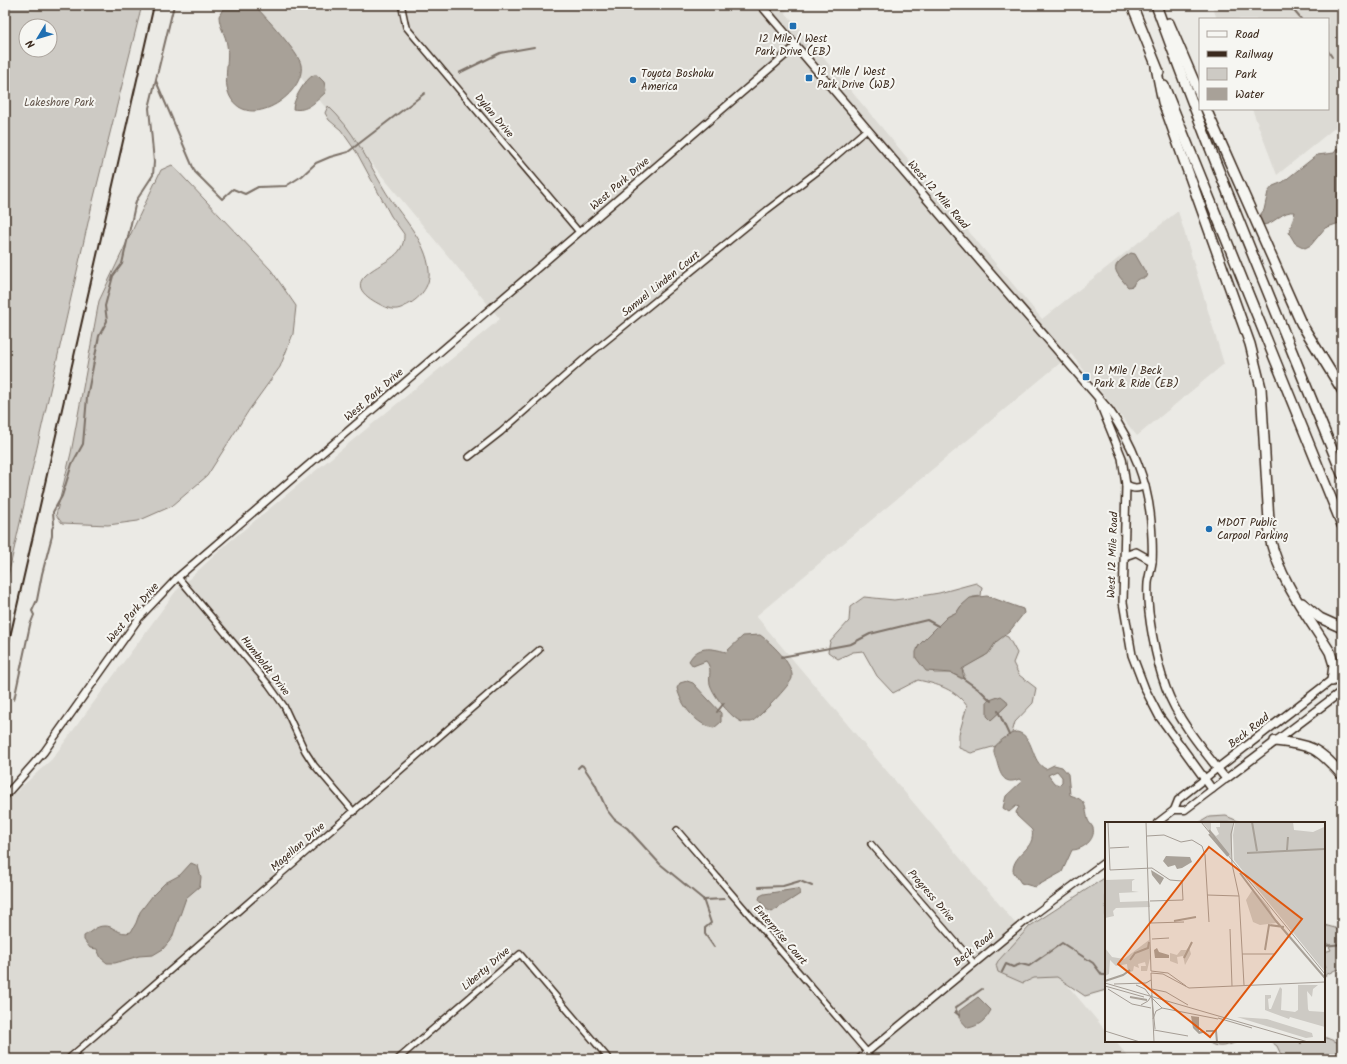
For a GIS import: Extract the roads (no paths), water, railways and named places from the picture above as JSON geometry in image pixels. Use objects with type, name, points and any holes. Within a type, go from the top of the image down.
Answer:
[{"type":"highway","points":[[1132,5],[1342,524]]},
{"type":"highway","points":[[1156,5],[1258,271],[1342,474]]},
{"type":"highway","points":[[1161,5],[1199,93]]},
{"type":"highway","points":[[1156,67],[1163,102],[1250,344],[1261,388],[1264,411],[1270,538],[1276,560],[1286,584],[1330,652],[1334,665],[1332,681]]},
{"type":"highway","points":[[1206,110],[1301,323],[1342,390]]},
{"type":"highway","points":[[1286,584],[1302,603],[1320,618],[1342,628]]},
{"type":"highway","points":[[1275,741],[1310,746],[1324,754],[1342,775]]},
{"type":"main road","name":"West 12 Mile Road","points":[[761,5],[1109,410],[1118,423],[1133,452],[1145,485],[1151,521],[1152,561],[1148,584],[1149,605],[1155,649],[1166,687],[1179,715],[1226,779]]},
{"type":"main road","name":"West 12 Mile Road","points":[[1098,398],[1122,458],[1126,485],[1125,556],[1122,602],[1132,655],[1145,689],[1159,716],[1212,789]]},
{"type":"main road","points":[[1126,485],[1132,489],[1145,485]]},
{"type":"main road","points":[[1125,556],[1136,552],[1152,561]]},
{"type":"main road","name":"Beck Road","points":[[1218,768],[1342,672]]},
{"type":"main road","name":"Beck Road","points":[[1226,779],[1342,691]]},
{"type":"street","name":"Dylan Drive","points":[[402,8],[406,27],[579,232]]},
{"type":"street","name":"West Park Drive","points":[[5,796],[44,752],[139,618],[178,577],[796,46]]},
{"type":"street","name":"Samuel Linden Court","points":[[469,456],[501,432],[591,354],[767,210],[822,168],[867,129]]},
{"type":"street","name":"Humboldt Drive","points":[[178,577],[269,685],[284,706],[305,752],[314,765],[354,812]]},
{"type":"street","name":"Magellan Drive","points":[[68,1059],[539,650]]},
{"type":"street","name":"Beck Road","points":[[1158,822],[1174,810],[1178,800],[1218,768]]},
{"type":"street","name":"Beck Road","points":[[1174,810],[1185,810],[1226,779]]},
{"type":"street","name":"Enterprise Court","points":[[677,830],[867,1052]]},
{"type":"street","name":"Progress Drive","points":[[871,844],[974,963]]},
{"type":"street","name":"Beck Road","points":[[859,1059],[1026,920],[1105,862]]},
{"type":"street","name":"Liberty Drive","points":[[398,1059],[520,954],[609,1059]]},
{"type":"water","points":[[228,5],[254,5],[288,44],[301,65],[300,75],[295,86],[287,96],[276,104],[264,109],[252,111],[241,108],[232,100],[229,94],[226,80],[228,52],[219,16],[223,9]]},
{"type":"water","points":[[314,75],[317,75],[324,82],[326,90],[325,93],[307,108],[298,110],[293,109],[295,100],[300,90]]},
{"type":"water","points":[[1342,147],[1342,222],[1325,228],[1311,245],[1305,248],[1295,243],[1289,233],[1295,212],[1286,213],[1263,225],[1260,221],[1260,215],[1264,210],[1268,192],[1273,186],[1283,182],[1317,155],[1334,153],[1337,149]]},
{"type":"water","points":[[1131,253],[1135,254],[1147,275],[1145,278],[1140,278],[1137,280],[1133,286],[1128,287],[1119,276],[1116,265]]},
{"type":"water","points":[[987,596],[1023,609],[1024,613],[1009,632],[996,642],[988,654],[962,669],[964,679],[951,673],[926,671],[916,658],[916,652],[919,645],[947,617],[957,612],[970,598]]},
{"type":"water","points":[[760,635],[775,648],[785,660],[792,672],[792,678],[781,694],[767,709],[751,722],[742,722],[733,716],[723,706],[712,689],[710,684],[710,670],[706,661],[693,666],[689,661],[696,652],[701,650],[715,649],[726,652],[743,636]]},
{"type":"water","points":[[687,681],[693,683],[721,713],[721,722],[714,728],[695,719],[682,701],[677,688],[680,683]]},
{"type":"water","points":[[1001,696],[1008,704],[991,720],[987,716],[987,701]]},
{"type":"water","points":[[1014,732],[1023,734],[1027,738],[1037,761],[1041,766],[1046,769],[1054,765],[1062,767],[1068,774],[1070,795],[1080,799],[1083,802],[1088,820],[1093,828],[1092,836],[1087,844],[1076,850],[1072,850],[1062,872],[1035,887],[1021,883],[1013,871],[1017,860],[1031,842],[1032,830],[1017,816],[1016,812],[1019,807],[1016,806],[1009,812],[1003,808],[1006,796],[1022,781],[1019,779],[1010,781],[1004,778],[1001,774],[994,753],[995,747],[1008,735]],"holes":[[[1057,771],[1062,777],[1062,782],[1059,785],[1054,783],[1048,775]]]},
{"type":"water","points":[[191,863],[198,866],[201,877],[200,886],[186,898],[172,938],[163,949],[153,955],[139,956],[115,963],[107,963],[101,958],[97,949],[90,948],[84,940],[84,936],[98,927],[107,926],[123,933],[131,932],[140,912],[153,895],[165,883],[180,875]]},
{"type":"water","points":[[796,889],[800,890],[800,894],[772,912],[766,909],[759,899],[760,896],[764,894]]},
{"type":"water","points":[[978,997],[991,1010],[982,1022],[976,1026],[968,1028],[959,1018],[959,1011]]},
{"type":"waterway","points":[[14,700],[30,625],[34,615],[32,611],[37,600],[52,536],[54,524],[53,512],[62,496],[72,464],[83,444],[87,397],[99,336],[107,321],[105,306],[113,276],[122,264],[136,201],[153,175],[154,162],[149,108],[174,5]]},
{"type":"waterway","points":[[1289,5],[1300,18]]},
{"type":"waterway","points":[[459,73],[500,53],[534,47]]},
{"type":"waterway","points":[[1329,52],[1332,57]]},
{"type":"waterway","points":[[156,81],[195,172],[222,199],[233,189],[245,194],[258,187],[286,186],[302,176],[316,163],[348,152],[425,93]]},
{"type":"waterway","points":[[781,657],[851,644],[870,634],[927,620],[938,626]]},
{"type":"waterway","points":[[964,679],[982,692],[991,701]]},
{"type":"waterway","points":[[717,712],[724,703]]},
{"type":"waterway","points":[[998,711],[1009,735]]},
{"type":"waterway","points":[[578,768],[581,765],[583,766],[595,784],[607,810],[614,819],[627,828],[660,864],[704,900],[724,899]]},
{"type":"waterway","points":[[759,887],[783,886],[800,881],[812,886]]},
{"type":"waterway","points":[[703,899],[711,923],[705,928],[705,934],[714,947]]},
{"type":"waterway","points":[[1002,972],[1006,964],[1013,967],[1021,964],[1029,966],[1062,943],[1093,963],[1102,975],[1105,975]]},
{"type":"waterway","points":[[1325,946],[1342,944]]},
{"type":"waterway","points":[[960,1016],[955,1012],[957,1012],[955,1008],[982,989]]},
{"type":"railway","points":[[5,659],[154,5]]},
{"type":"place","name":"12 Mile / West Park Drive (EB)","points":[[793,26]]},
{"type":"place","name":"12 Mile / West Park Drive (WB)","points":[[809,78]]},
{"type":"place","name":"Toyota Boshoku America","points":[[633,80]]},
{"type":"place","name":"12 Mile / Beck Park & Ride (EB)","points":[[1086,377]]},
{"type":"place","name":"MDOT Public Carpool Parking","points":[[1209,529]]},
{"type":"park label","name":"Lakeshore Park","points":[[59,103]]}]
